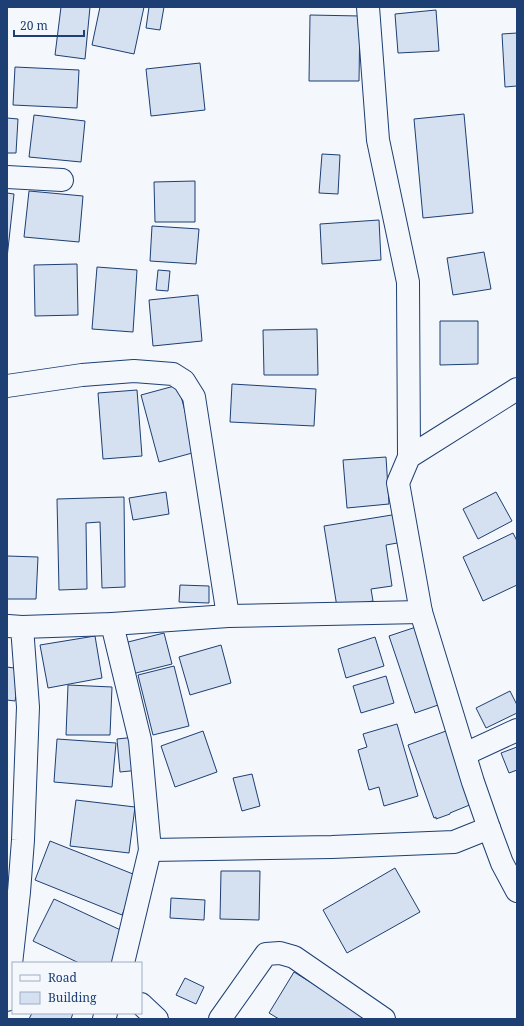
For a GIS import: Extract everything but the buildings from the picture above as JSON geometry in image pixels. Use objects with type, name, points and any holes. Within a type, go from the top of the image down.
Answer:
[{"type":"street","points":[[368,7],[378,140],[408,282],[409,457],[398,483],[420,612],[473,782],[502,863],[517,891]]},
{"type":"street","points":[[7,177],[62,180]]},
{"type":"street","points":[[7,386],[82,375],[134,371],[173,374],[184,382],[194,397],[228,616]]},
{"type":"street","points":[[409,457],[517,389]]},
{"type":"street","points":[[7,1000],[24,840],[28,707],[15,626],[112,624],[228,616],[420,612]]},
{"type":"street","points":[[112,624],[140,740],[150,850],[123,962]]},
{"type":"street","points":[[465,754],[517,730]]},
{"type":"street","points":[[150,850],[332,847],[454,842],[489,828]]},
{"type":"street","points":[[220,1019],[266,954],[280,954],[294,957],[384,1019]]},
{"type":"street","points":[[142,1005],[157,1019]]}]
